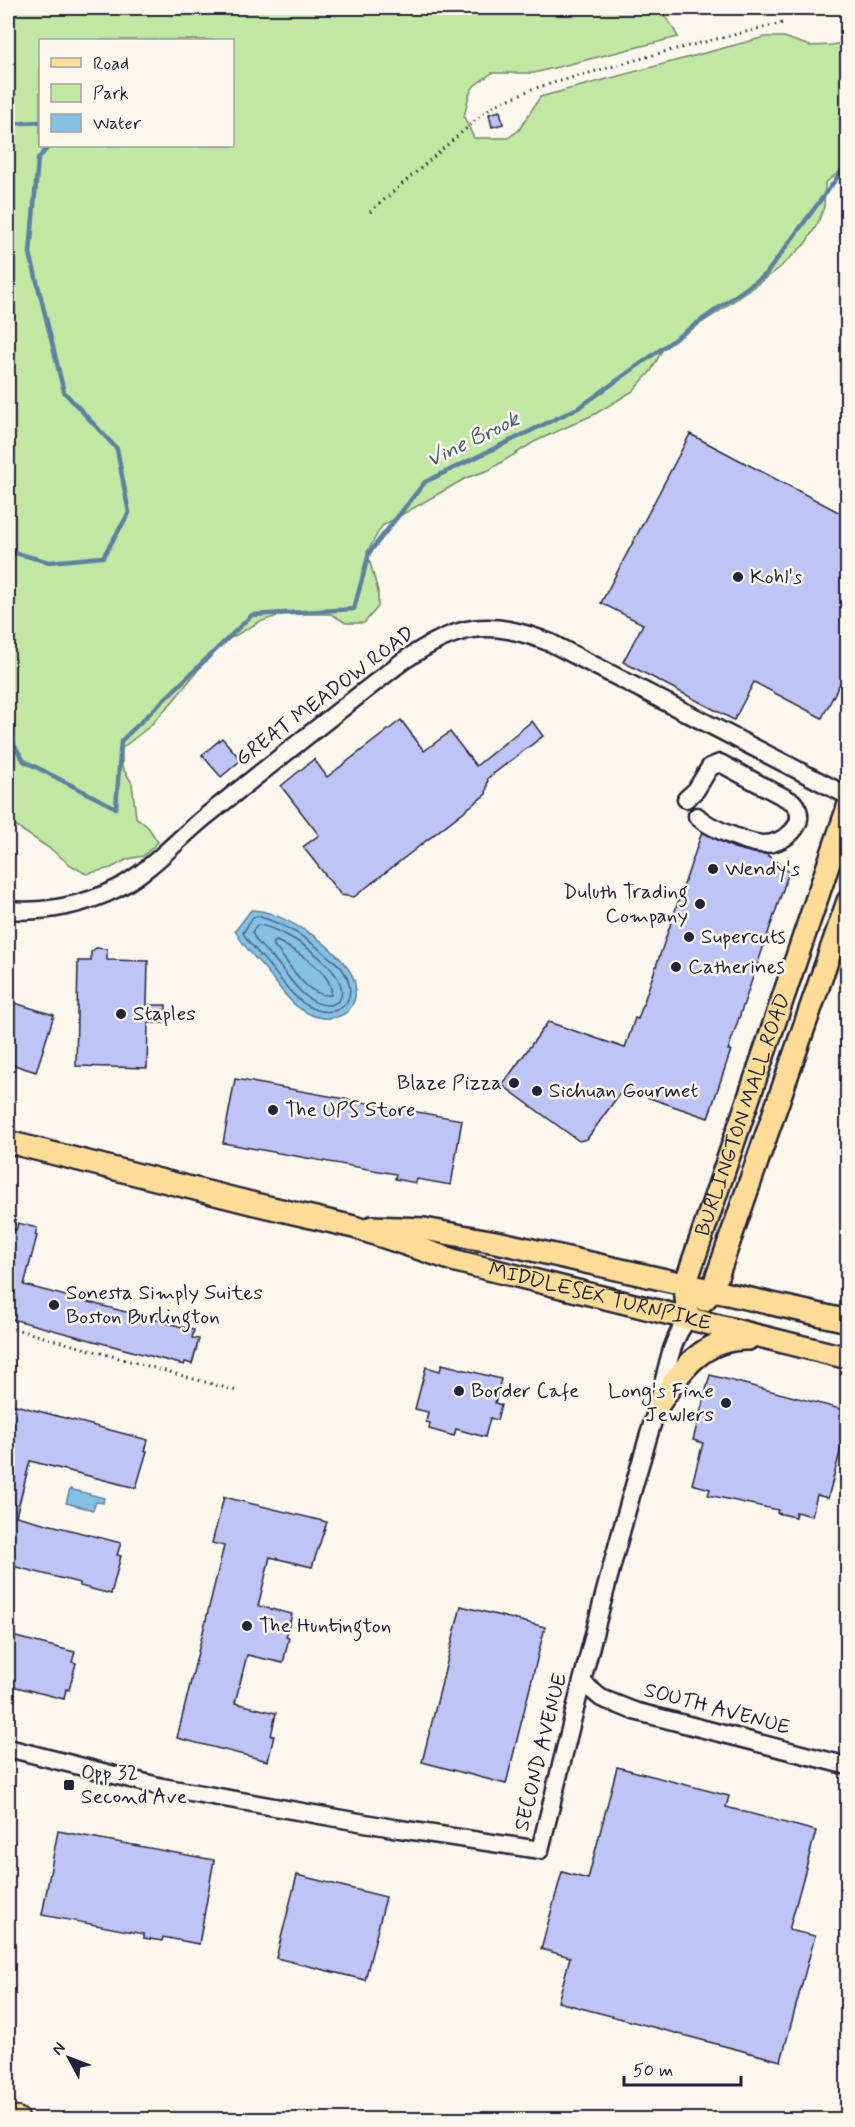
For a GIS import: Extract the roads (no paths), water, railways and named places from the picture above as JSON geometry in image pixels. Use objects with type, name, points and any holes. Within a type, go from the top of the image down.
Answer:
[{"type":"highway","points":[[8,2118],[17,2120]]},
{"type":"main road","name":"BURLINGTON MALL ROAD","points":[[685,1285],[848,807]]},
{"type":"main road","name":"BURLINGTON MALL ROAD","points":[[712,1291],[848,901]]},
{"type":"main road","name":"MIDDLESEX TURNPIKE","points":[[8,1142],[244,1202],[354,1227],[456,1261],[767,1340],[848,1358]]},
{"type":"main road","name":"MIDDLESEX TURNPIKE","points":[[354,1227],[394,1227],[456,1234],[848,1321]]},
{"type":"main road","points":[[685,1285],[688,1319]]},
{"type":"main road","points":[[688,1319],[712,1291]]},
{"type":"main road","points":[[657,1407],[675,1379],[691,1360],[706,1350],[722,1342],[742,1339],[767,1340]]},
{"type":"street","name":"GREAT MEADOW ROAD","points":[[8,910],[68,906],[102,895],[131,880],[209,814],[404,662],[438,640],[488,627],[522,632],[551,643],[848,795]]},
{"type":"street","points":[[686,799],[696,790],[710,767],[720,763],[794,802],[800,817],[793,832],[771,842],[760,844],[705,824],[697,816]]},
{"type":"street","name":"SECOND AVENUE","points":[[8,1748],[162,1786],[393,1828],[540,1850],[637,1470],[678,1331],[688,1319]]},
{"type":"street","name":"SOUTH AVENUE","points":[[582,1682],[601,1698],[634,1711],[848,1766]]},
{"type":"water","points":[[251,910],[273,914],[287,920],[320,940],[342,961],[355,984],[352,1006],[346,1012],[338,1017],[319,1017],[309,1014],[289,1000],[235,931]]},
{"type":"water","points":[[70,1489],[104,1498],[103,1503],[96,1502],[93,1510],[66,1503]]},
{"type":"waterway","name":"Vine Brook","points":[[8,124],[39,122]]},
{"type":"waterway","name":"Vine Brook","points":[[8,551],[49,562],[103,557],[129,513],[117,449],[64,392],[30,253],[38,159],[48,147]]},
{"type":"waterway","name":"Vine Brook","points":[[8,735],[24,761],[116,808],[121,741],[252,615],[354,609],[369,553],[425,482],[580,407],[766,274],[848,163]]},
{"type":"place","name":"Kohl's","points":[[738,577]]},
{"type":"place","name":"Wendy's","points":[[713,869]]},
{"type":"place","name":"Duluth Trading Company","points":[[700,904]]},
{"type":"place","name":"Supercuts","points":[[689,937]]},
{"type":"place","name":"Catherines","points":[[676,967]]},
{"type":"place","name":"Staples","points":[[121,1014]]},
{"type":"place","name":"Blaze Pizza","points":[[514,1083]]},
{"type":"place","name":"Sichuan Gourmet","points":[[537,1091]]},
{"type":"place","name":"The UPS Store","points":[[273,1110]]},
{"type":"place","name":"Sonesta Simply Suites Boston Burlington","points":[[54,1305]]},
{"type":"place","name":"Border Cafe","points":[[459,1391]]},
{"type":"place","name":"Long's Fine Jewlers","points":[[726,1403]]},
{"type":"place","name":"The Huntington","points":[[247,1626]]},
{"type":"place","name":"Opp 32 Second Ave","points":[[69,1785]]}]
